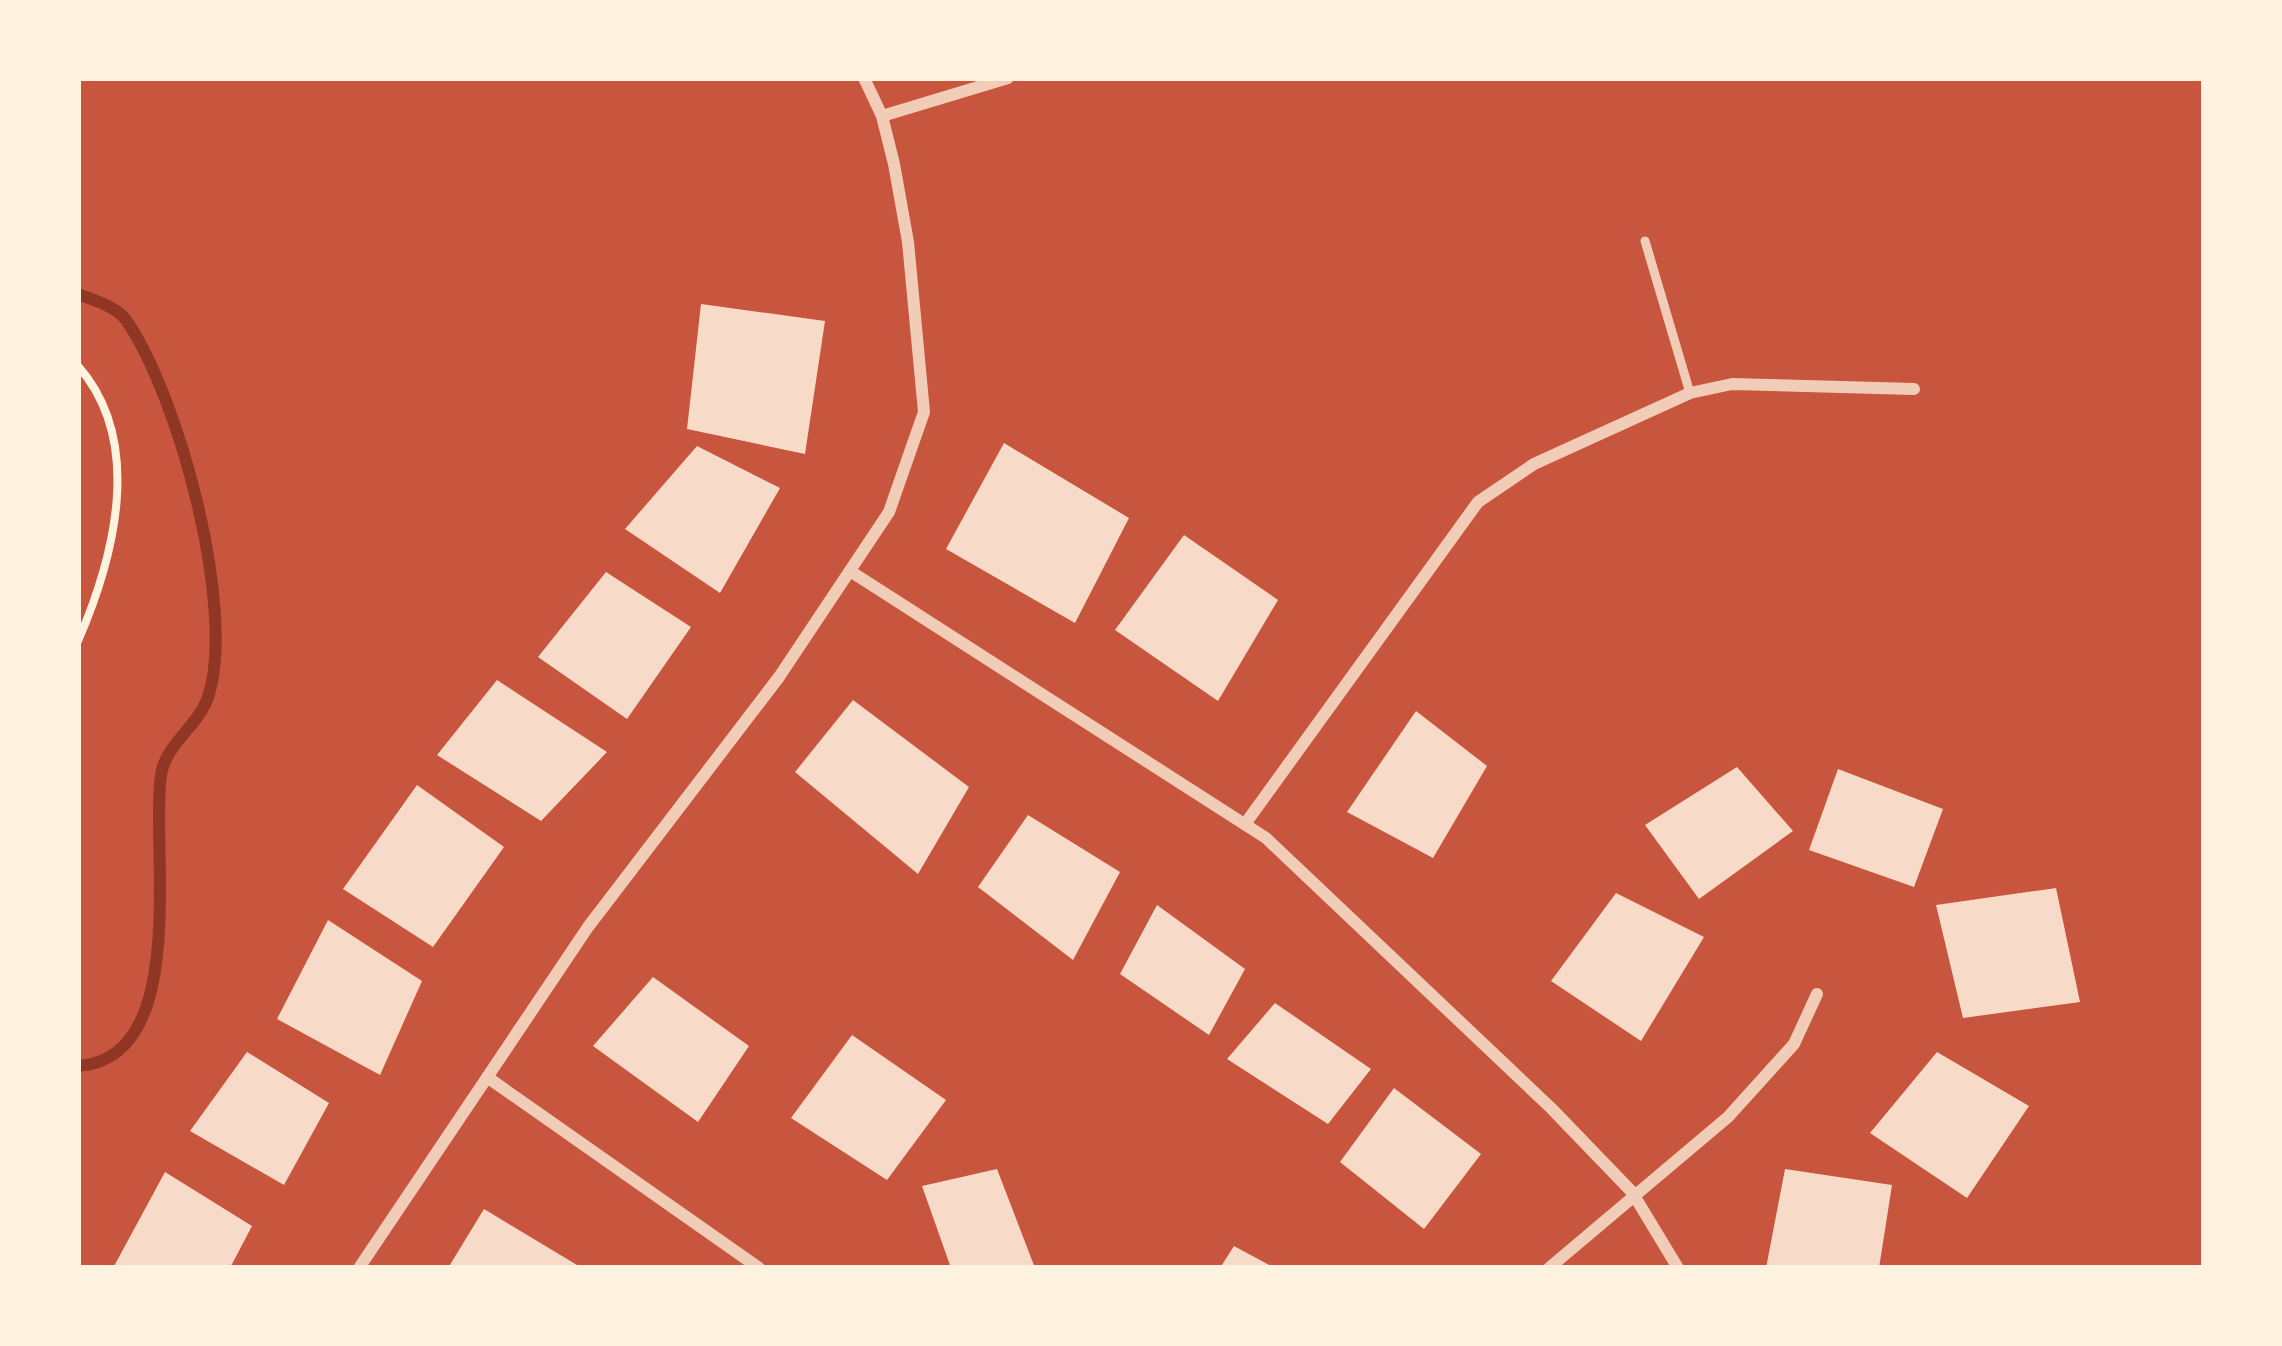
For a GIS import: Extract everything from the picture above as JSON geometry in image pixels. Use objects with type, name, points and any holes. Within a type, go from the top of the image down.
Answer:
[{"type":"street","points":[[359,1268],[589,927],[778,676],[890,512],[923,412],[908,242],[882,116],[864,78]]},
{"type":"street","points":[[882,116],[1008,78]]},
{"type":"street","points":[[1245,824],[1478,502],[1588,436],[1690,393],[1732,385],[1914,389]]},
{"type":"street","points":[[850,571],[1266,838],[1632,1192],[1678,1268]]},
{"type":"street","points":[[1549,1268],[1632,1192],[1728,1117],[1793,1044],[1817,994]]},
{"type":"street","points":[[487,1077],[759,1268]]},
{"type":"lane","points":[[1645,241],[1690,393]]},
{"type":"path","points":[[78,366],[94,384],[111,428],[116,478],[105,578],[78,640]]},
{"type":"building","points":[[701,304],[825,321],[805,454],[687,429]]},
{"type":"building","points":[[1004,443],[1129,518],[1075,623],[946,549]]},
{"type":"building","points":[[697,446],[780,488],[720,593],[625,529]]},
{"type":"building","points":[[1184,535],[1278,600],[1218,701],[1115,630]]},
{"type":"building","points":[[606,572],[691,627],[627,719],[538,657]]},
{"type":"building","points":[[497,680],[607,752],[541,821],[437,755]]},
{"type":"building","points":[[853,700],[969,787],[918,874],[795,772]]},
{"type":"building","points":[[1416,711],[1487,766],[1433,858],[1347,812]]},
{"type":"building","points":[[1737,767],[1793,831],[1699,899],[1645,825]]},
{"type":"building","points":[[1838,769],[1943,809],[1914,887],[1809,850]]},
{"type":"building","points":[[417,785],[504,847],[433,947],[343,889]]},
{"type":"building","points":[[1028,815],[1120,872],[1073,960],[978,887]]},
{"type":"building","points":[[2056,888],[2080,1002],[1963,1018],[1936,905]]},
{"type":"building","points":[[1616,893],[1704,937],[1641,1041],[1551,981]]},
{"type":"building","points":[[1157,905],[1245,969],[1209,1035],[1120,974]]},
{"type":"building","points":[[328,920],[422,981],[380,1075],[277,1019]]},
{"type":"building","points":[[653,977],[749,1046],[698,1122],[593,1046]]},
{"type":"building","points":[[1275,1003],[1371,1069],[1328,1124],[1227,1059]]},
{"type":"building","points":[[852,1035],[946,1100],[887,1180],[791,1118]]},
{"type":"building","points":[[247,1052],[329,1103],[284,1185],[190,1131]]},
{"type":"building","points":[[1937,1052],[2029,1106],[1967,1198],[1870,1133]]},
{"type":"building","points":[[1394,1088],[1481,1154],[1424,1229],[1340,1162]]},
{"type":"building","points":[[997,1169],[1035,1268],[951,1268],[922,1186]]},
{"type":"building","points":[[1785,1169],[1892,1185],[1879,1268],[1766,1268]]},
{"type":"building","points":[[165,1172],[252,1226],[230,1268],[113,1268]]},
{"type":"building","points":[[484,1209],[582,1268],[448,1268]]},
{"type":"building","points":[[1234,1246],[1275,1268],[1220,1268]]},
{"type":"waterway","points":[[78,294],[122,315],[165,398],[197,504],[215,612],[215,659],[208,697],[169,754],[161,775],[158,944],[151,989],[138,1027],[114,1054],[78,1066]]}]
